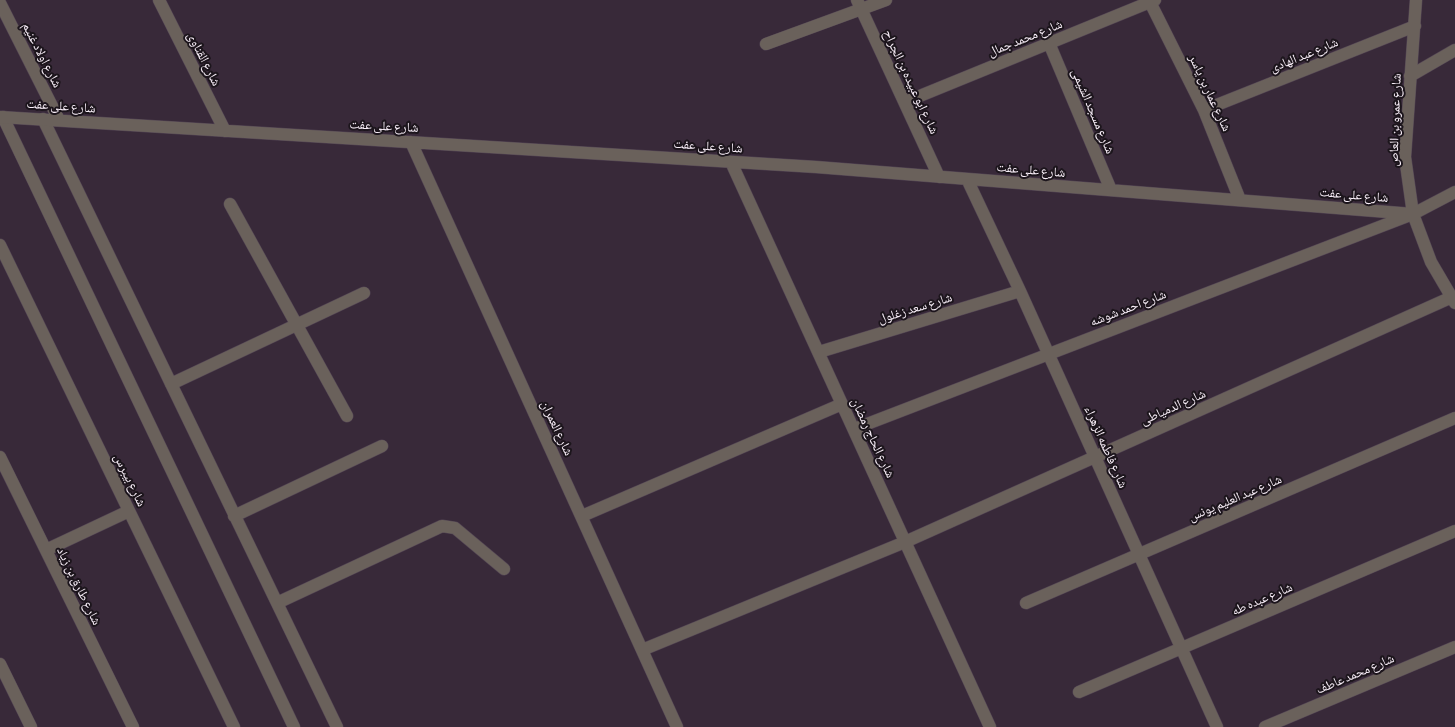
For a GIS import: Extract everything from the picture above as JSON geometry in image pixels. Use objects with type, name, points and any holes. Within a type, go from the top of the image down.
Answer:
[{"type":"street","name":"شارع القناوى","points":[[158,0],[224,131]]},
{"type":"street","points":[[766,44],[859,4],[886,0]]},
{"type":"street","name":"شارع محمد جمال","points":[[905,102],[1152,1]]},
{"type":"street","name":"شارع عمار بن ياسر","points":[[1152,1],[1204,110],[1240,200]]},
{"type":"street","name":"شارع اولاد غنيم","points":[[0,3],[59,120]]},
{"type":"street","name":"شارع عمرو بن العاص","points":[[1413,3],[1415,26],[1405,157],[1412,214],[1431,262],[1453,300]]},
{"type":"street","name":"شارع ابو عبيده بن الجراح","points":[[859,4],[939,177]]},
{"type":"street","name":"شارع عبد الهادى","points":[[1204,110],[1415,26]]},
{"type":"street","name":"شارع مسجد الشيمى","points":[[1049,43],[1111,190]]},
{"type":"street","points":[[1410,76],[1455,50]]},
{"type":"street","name":"شارع على عفت","points":[[1,117],[731,162],[1412,214]]},
{"type":"street","points":[[1,117],[294,727]]},
{"type":"street","points":[[43,119],[337,727]]},
{"type":"street","name":"شارع العمران","points":[[410,142],[677,727]]},
{"type":"street","name":"شارع الحاج رمضان","points":[[731,162],[990,727]]},
{"type":"street","name":"شارع فاطمه الزهراء","points":[[967,179],[1020,291],[1217,727]]},
{"type":"street","name":"شارع احمد شوشه","points":[[854,429],[1412,214],[1455,192]]},
{"type":"street","points":[[230,204],[347,416]]},
{"type":"street","name":"شارع بيبرس","points":[[0,245],[234,727]]},
{"type":"street","name":"شارع سعد زغلول","points":[[819,352],[1020,291]]},
{"type":"street","points":[[171,384],[364,293]]},
{"type":"street","name":"شارع الدمياطى","points":[[642,650],[906,542],[1095,457],[1453,300]]},
{"type":"street","points":[[582,516],[842,404]]},
{"type":"street","name":"شارع عبد العليم يونس","points":[[1026,603],[1455,418]]},
{"type":"street","points":[[234,516],[382,446]]},
{"type":"street","name":"شارع طارق بن زياد","points":[[0,457],[133,727]]},
{"type":"street","points":[[46,550],[129,511]]},
{"type":"street","points":[[276,603],[442,526],[455,528],[504,569]]},
{"type":"street","name":"شارع عبده طه","points":[[1079,692],[1455,531]]},
{"type":"street","name":"شارع محمد عاطف","points":[[1265,727],[1455,647]]},
{"type":"street","points":[[0,664],[31,727]]}]
